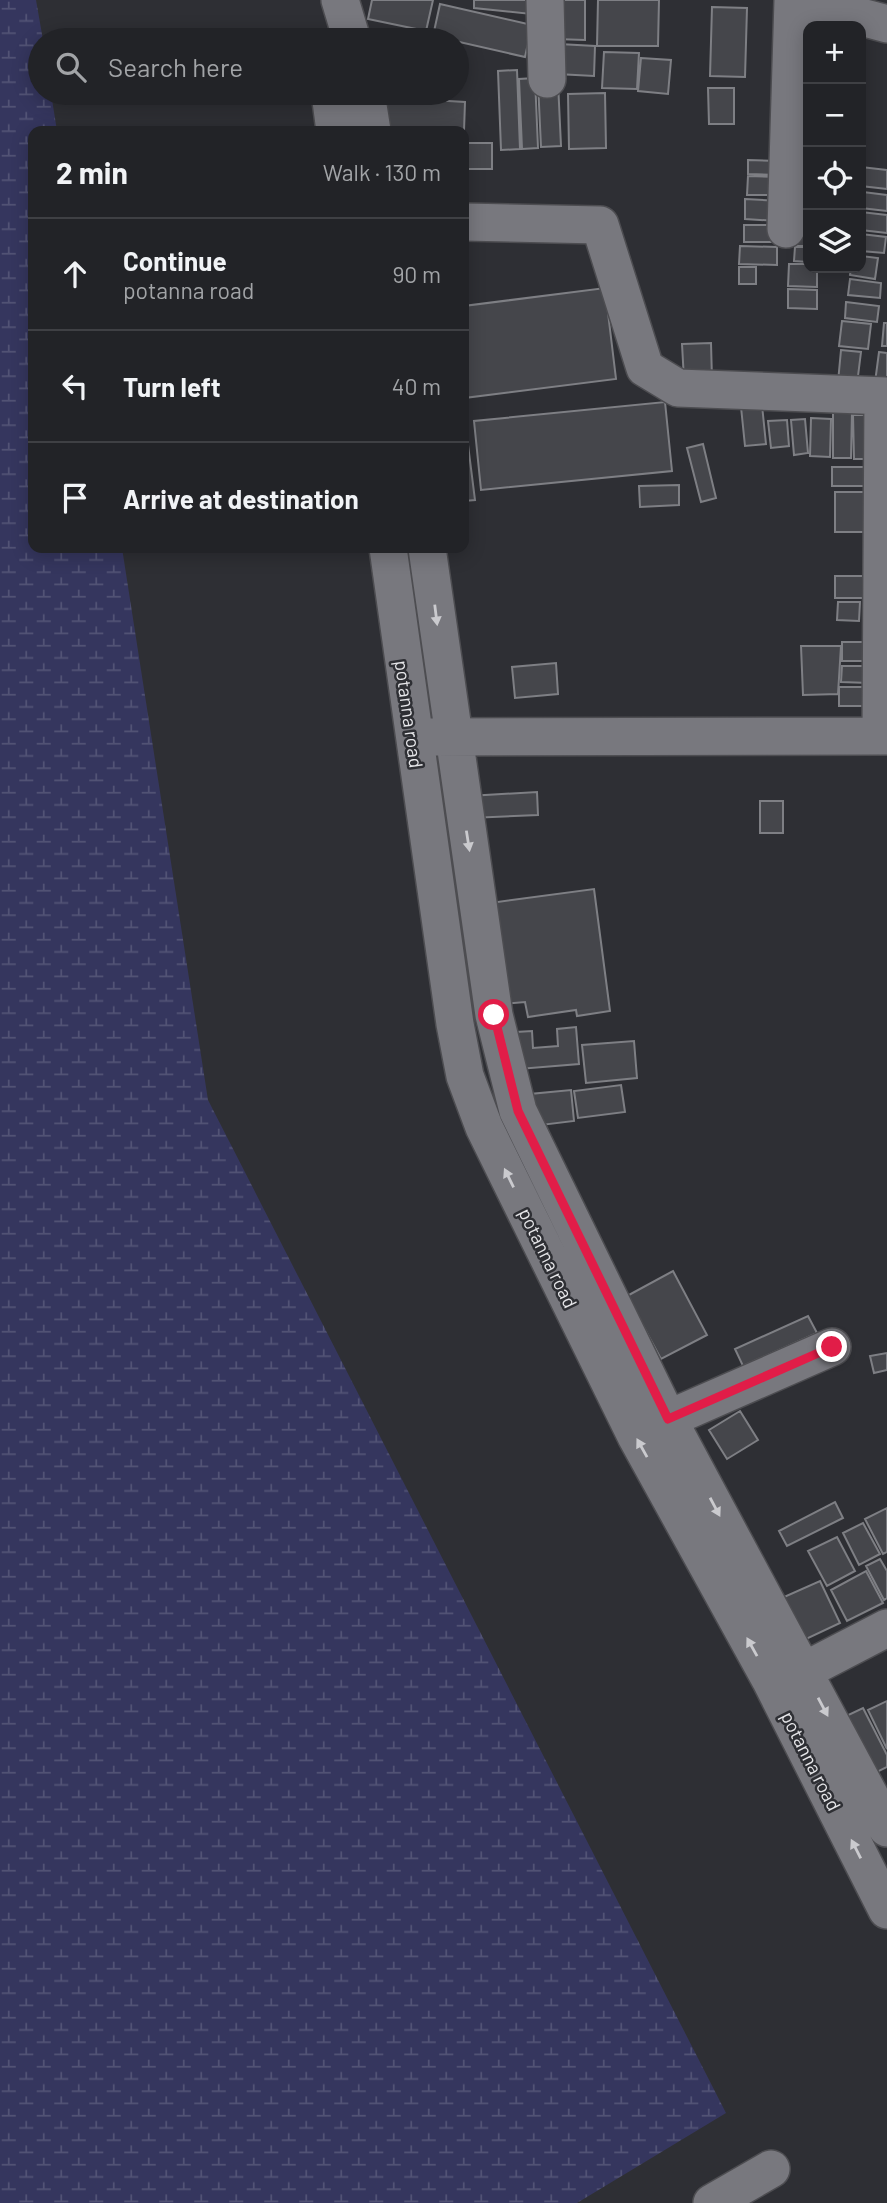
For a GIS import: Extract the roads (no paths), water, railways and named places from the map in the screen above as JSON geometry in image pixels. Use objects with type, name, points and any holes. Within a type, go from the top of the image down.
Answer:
[{"type":"street","points":[[545,0],[547,79]]},
{"type":"street","points":[[786,229],[796,0],[887,24]]},
{"type":"street","points":[[336,28],[340,2]]},
{"type":"street","points":[[340,2],[348,28]]},
{"type":"street","points":[[332,105],[334,126]]},
{"type":"street","points":[[368,105],[371,126]]},
{"type":"street","points":[[412,737],[884,735],[885,396],[678,388],[645,368],[600,225],[469,222]]},
{"type":"street","name":"potanna road","points":[[389,553],[412,737],[465,1076],[484,1127],[636,1436],[770,1679],[887,1910]]},
{"type":"street","name":"potanna road","points":[[428,553],[494,1015],[518,1111],[668,1419],[804,1671],[876,1781],[887,1828]]},
{"type":"street","points":[[668,1419],[832,1347]]},
{"type":"street","points":[[804,1671],[887,1628]]},
{"type":"street","points":[[712,2203],[771,2169]]}]
